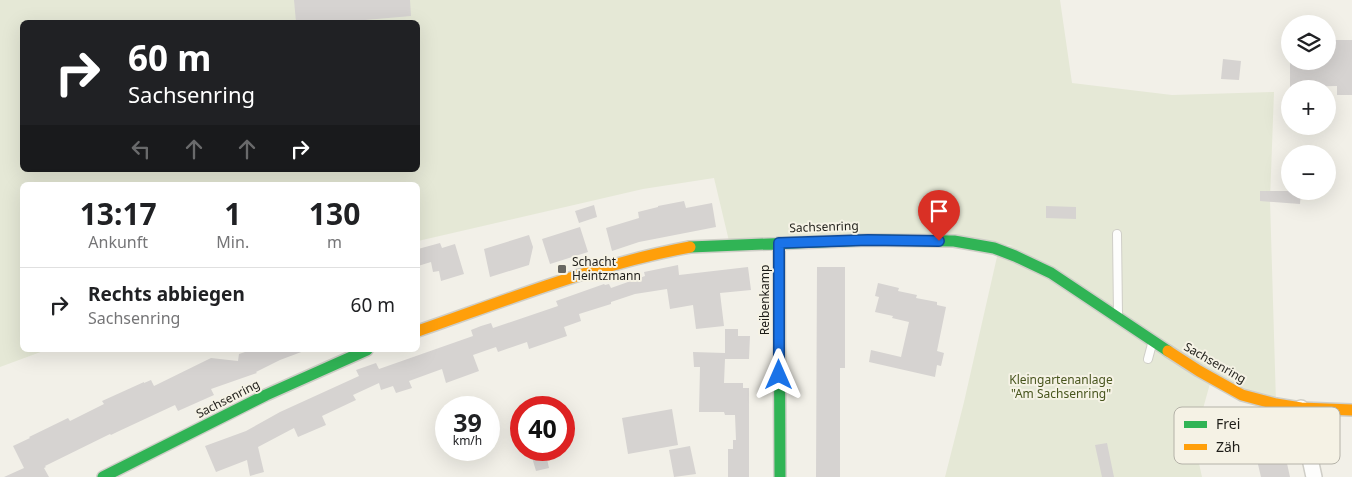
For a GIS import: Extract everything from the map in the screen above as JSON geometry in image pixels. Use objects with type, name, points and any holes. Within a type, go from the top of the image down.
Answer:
[{"type":"street","name":"Sachsenring","points":[[420,329],[628,260],[695,246],[908,240],[954,242],[988,247],[1015,256],[1051,273],[1153,342],[1242,395],[1257,400],[1295,407]]},
{"type":"street","name":"Reibenkamp","points":[[779,243],[780,477]]},
{"type":"street","name":"Sachsenring","points":[[102,477],[272,392],[362,352]]},
{"type":"street","points":[[1311,464],[1314,477]]},
{"type":"lane","points":[[1118,234],[1118,317]]},
{"type":"lane","points":[[1148,359],[1153,342]]},
{"type":"green space","name":"Kleingartenanlage \"Am Sachsenring\"","points":[[0,0],[1060,0],[1072,83],[1172,95],[1274,92],[1270,200],[1276,403],[1211,380],[1203,407],[1174,407],[1174,464],[1199,464],[1202,477],[945,477],[999,248],[1013,245],[729,241],[714,178],[643,189],[420,241],[420,182],[20,182],[20,352],[41,352],[0,367]]},
{"type":"building","points":[[294,0],[410,0],[411,16],[365,20],[296,20]]},
{"type":"building","points":[[1336,40],[1352,40],[1352,95],[1337,95],[1336,80],[1290,80],[1290,70],[1336,70]]},
{"type":"building","points":[[1223,59],[1241,61],[1239,80],[1221,79]]},
{"type":"building","points":[[1260,191],[1281,191],[1281,200],[1300,200],[1300,204],[1260,201]]},
{"type":"building","points":[[684,201],[686,208],[712,203],[716,227],[639,242],[612,251],[606,228],[639,218],[638,212]]},
{"type":"building","points":[[594,205],[597,217],[579,223],[575,211]]},
{"type":"building","points":[[1046,206],[1076,207],[1076,219],[1046,218]]},
{"type":"building","points":[[580,227],[588,252],[550,264],[542,239]]},
{"type":"building","points":[[529,235],[533,247],[529,265],[490,277],[484,249]]},
{"type":"building","points":[[440,243],[442,248],[455,244],[464,274],[441,281],[439,271],[433,272],[431,262],[420,265],[420,248]]},
{"type":"building","points":[[678,265],[679,275],[748,267],[751,290],[720,293],[724,326],[696,329],[693,305],[670,309],[667,289],[635,294],[579,314],[581,321],[564,327],[567,336],[529,349],[527,342],[498,352],[496,347],[473,355],[479,371],[446,383],[442,369],[409,381],[412,388],[396,393],[393,386],[381,390],[379,383],[353,395],[356,400],[322,416],[326,425],[298,437],[294,428],[258,447],[264,472],[250,476],[247,460],[216,472],[205,446],[246,431],[280,412],[359,376],[356,370],[376,363],[379,369],[473,336],[471,330],[481,326],[491,323],[493,328],[558,306],[556,301],[604,284],[609,284],[611,288],[645,276],[644,272]]},
{"type":"building","points":[[817,267],[845,267],[845,368],[840,368],[840,477],[816,477]]},
{"type":"building","points":[[878,283],[899,288],[898,291],[917,295],[916,298],[937,302],[937,305],[946,307],[937,351],[944,353],[941,366],[937,365],[935,377],[869,362],[871,350],[901,357],[909,322],[875,312],[879,297],[875,296]]},
{"type":"building","points":[[725,329],[738,329],[738,336],[750,336],[749,359],[725,359],[724,383],[743,383],[743,388],[749,388],[749,477],[728,477],[728,449],[733,449],[733,440],[736,440],[735,415],[725,415],[724,412],[699,412],[700,367],[694,367],[693,352],[725,353]]},
{"type":"building","points":[[245,352],[301,352],[280,360],[257,373],[211,389],[214,395],[178,411],[175,405],[45,466],[44,468],[49,477],[4,477],[24,468],[13,446],[29,437],[68,418],[70,421],[104,404],[102,401],[144,382],[151,380],[154,386],[211,358],[238,361],[239,354]]},
{"type":"building","points":[[672,409],[678,445],[628,454],[622,418]]},
{"type":"building","points":[[1107,443],[1114,477],[1102,477],[1095,445]]},
{"type":"building","points":[[690,446],[696,474],[674,477],[669,450]]},
{"type":"building","points":[[533,461],[547,461],[549,468],[536,471]]},
{"type":"building","points":[[1258,464],[1287,464],[1290,477],[1261,477]]},
{"type":"traffic: fast","points":[[690,247],[868,240],[954,241],[994,248],[1051,273],[1168,351]]},
{"type":"traffic: fast","points":[[779,243],[780,477]]},
{"type":"traffic: fast","points":[[103,477],[266,395],[363,352]]},
{"type":"traffic: slow","points":[[420,330],[587,273],[655,254],[690,247]]},
{"type":"traffic: slow","points":[[1168,351],[1242,395],[1295,407]]},
{"type":"traffic: slow","points":[[1340,410],[1352,410]]},
{"type":"place","name":"Schacht Heintzmann","points":[[562,269]]},
{"type":"route","points":[[779,375],[779,243],[868,240],[939,241]]}]
